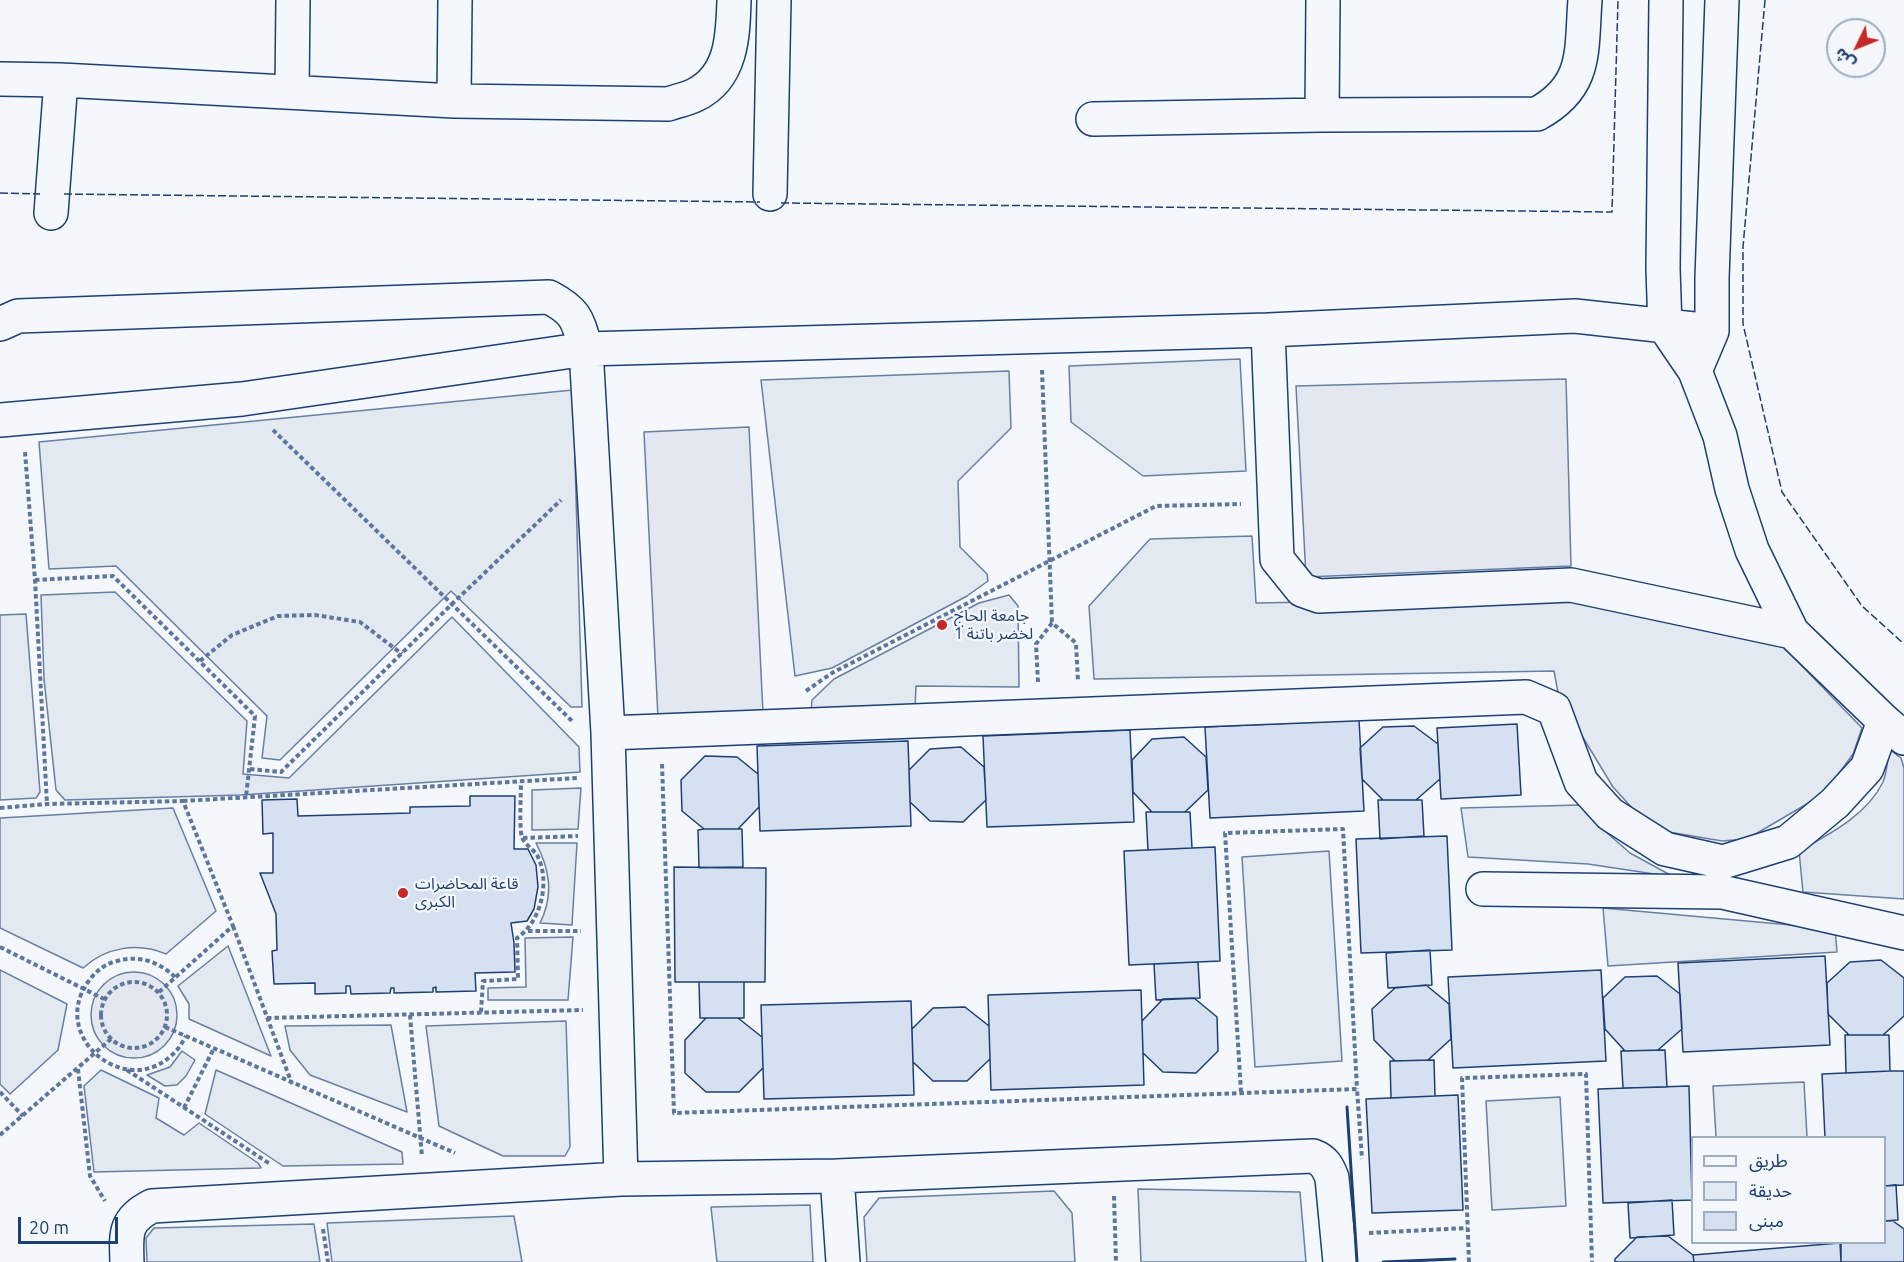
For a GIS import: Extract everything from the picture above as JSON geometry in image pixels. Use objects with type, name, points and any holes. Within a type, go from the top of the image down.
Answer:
[{"type":"street","points":[[292,92],[293,0]]},
{"type":"street","points":[[454,101],[456,0]]},
{"type":"street","points":[[0,79],[61,80],[454,101],[668,104],[695,95],[717,81],[733,41],[734,0]]},
{"type":"street","points":[[770,194],[774,0]]},
{"type":"street","points":[[1322,115],[1323,0]]},
{"type":"street","points":[[1094,119],[1537,114],[1551,106],[1573,82],[1579,67],[1585,0]]},
{"type":"street","points":[[1483,889],[1723,877],[1788,842],[1835,803],[1867,768],[1894,729],[1792,632],[1752,550],[1732,489],[1720,436],[1695,371],[1665,327],[1663,268],[1666,0]]},
{"type":"street","points":[[1695,371],[1712,331],[1722,0]]},
{"type":"street","points":[[51,213],[61,80]]},
{"type":"street","points":[[0,324],[18,316],[549,297],[567,307],[578,321],[586,349],[608,733],[621,1179]]},
{"type":"street","points":[[11,419],[242,399],[586,349],[1268,330],[1575,316],[1712,331]]},
{"type":"street","points":[[1268,330],[1277,559],[1302,590],[1319,596],[1571,585],[1792,632]]},
{"type":"street","points":[[608,733],[1526,697],[1554,709],[1581,782],[1610,813],[1665,849],[1723,877],[1904,933]]},
{"type":"street","points":[[126,1248],[132,1220],[141,1211],[152,1206],[621,1179],[837,1176],[1313,1156],[1321,1159],[1328,1167],[1332,1178],[1340,1262]]},
{"type":"street","points":[[837,1176],[843,1262]]},
{"type":"path","points":[[1036,644],[1052,623],[1043,379]]},
{"type":"path","points":[[242,399],[583,731],[608,733]]},
{"type":"path","points":[[11,419],[35,580],[47,804]]},
{"type":"path","points":[[250,769],[281,772],[559,500],[594,498]]},
{"type":"path","points":[[805,692],[832,673],[1156,506],[1275,503]]},
{"type":"path","points":[[35,580],[113,576],[255,716],[246,798]]},
{"type":"path","points":[[200,661],[232,635],[278,616],[315,615],[360,622],[402,654]]},
{"type":"path","points":[[1052,623],[1076,643]]},
{"type":"path","points":[[661,732],[674,1113],[1357,1089]]},
{"type":"path","points":[[0,808],[47,804],[246,798],[610,776]]},
{"type":"path","points":[[481,1012],[483,981],[518,979],[517,938],[528,931],[543,895],[537,856],[522,838],[521,782]]},
{"type":"path","points":[[183,801],[292,1084]]},
{"type":"path","points":[[1241,1092],[1225,833],[1343,829],[1362,1166]]},
{"type":"path","points":[[522,838],[612,834]]},
{"type":"path","points":[[158,993],[233,926]]},
{"type":"path","points":[[528,931],[614,931]]},
{"type":"path","points":[[0,947],[104,999]]},
{"type":"path","points":[[175,977],[165,968],[148,960],[128,958],[110,963],[94,973],[83,989],[78,1006],[78,1024],[84,1041],[94,1055],[110,1066],[128,1070],[146,1070],[162,1063],[176,1051],[186,1036]]},
{"type":"path","points":[[142,983],[158,993],[166,1005],[165,1027],[151,1044],[130,1048],[120,1045],[111,1039],[101,1021],[104,999],[121,984],[142,983]]},
{"type":"path","points":[[267,1018],[616,1009]]},
{"type":"path","points":[[410,1015],[426,1190]]},
{"type":"path","points":[[165,1027],[462,1156]]},
{"type":"path","points":[[0,1135],[111,1039]]},
{"type":"path","points":[[184,1108],[214,1048]]},
{"type":"path","points":[[78,1069],[90,1176],[126,1248]]},
{"type":"path","points":[[128,1070],[318,1196]]},
{"type":"path","points":[[1468,1262],[1462,1078],[1586,1074],[1592,1262]]},
{"type":"path","points":[[0,1092],[22,1116]]},
{"type":"path","points":[[1112,1165],[1116,1262]]},
{"type":"path","points":[[1367,1233],[1467,1228]]},
{"type":"green space","points":[[1240,359],[1246,471],[1143,476],[1071,422],[1069,366]]},
{"type":"green space","points":[[1009,371],[1011,428],[958,481],[960,547],[987,574],[988,581],[967,596],[832,668],[795,676],[761,380]]},
{"type":"green space","points":[[573,390],[582,707],[571,707],[451,591],[280,760],[262,758],[267,716],[116,566],[49,569],[39,442]]},
{"type":"green space","points":[[1252,536],[1256,603],[1587,597],[1774,637],[1862,728],[1853,754],[1817,798],[1747,839],[1722,841],[1657,830],[1634,810],[1613,787],[1559,698],[1554,671],[1094,679],[1089,606],[1150,539]]},
{"type":"green space","points":[[115,592],[247,721],[243,774],[289,778],[452,617],[579,747],[580,772],[241,795],[65,800],[56,790],[44,679],[41,595]]},
{"type":"green space","points":[[1009,595],[1018,606],[1019,687],[916,686],[915,708],[811,713],[812,700],[834,679],[979,603]]},
{"type":"green space","points":[[26,614],[40,792],[36,798],[0,800],[0,615]]},
{"type":"green space","points":[[1889,749],[1901,758],[1904,768],[1904,899],[1803,892],[1799,851],[1858,814],[1876,794],[1883,782]]},
{"type":"green space","points":[[581,788],[578,829],[532,830],[532,790]]},
{"type":"green space","points":[[1581,805],[1598,825],[1630,853],[1674,877],[1588,864],[1468,857],[1461,808]]},
{"type":"green space","points":[[173,808],[216,911],[166,954],[144,948],[122,949],[102,955],[83,968],[0,928],[0,818]]},
{"type":"green space","points":[[536,843],[577,843],[572,925],[540,923],[549,893],[547,873]]},
{"type":"green space","points":[[1329,851],[1342,1061],[1255,1067],[1242,857]]},
{"type":"green space","points":[[1603,908],[1835,929],[1837,952],[1608,966]]},
{"type":"green space","points":[[573,937],[568,1000],[488,1000],[488,988],[526,987],[525,938]]},
{"type":"green space","points":[[228,946],[271,1056],[189,1019],[189,1004],[178,986]]},
{"type":"green space","points":[[0,970],[67,1004],[58,1050],[10,1094],[0,1084]]},
{"type":"green space","points":[[566,1021],[570,1147],[565,1156],[503,1156],[439,1126],[426,1026]]},
{"type":"green space","points":[[391,1025],[407,1112],[310,1075],[290,1050],[285,1026]]},
{"type":"green space","points":[[182,1051],[195,1060],[186,1076],[177,1085],[165,1086],[147,1075],[170,1067]]},
{"type":"green space","points":[[101,1070],[159,1098],[156,1118],[184,1135],[199,1123],[258,1163],[261,1168],[94,1172],[84,1086]]},
{"type":"green space","points":[[216,1070],[402,1152],[403,1164],[283,1166],[205,1114]]},
{"type":"green space","points":[[1804,1082],[1807,1136],[1716,1136],[1713,1086]]},
{"type":"green space","points":[[1560,1097],[1566,1206],[1492,1210],[1486,1101]]},
{"type":"green space","points":[[1138,1189],[1300,1192],[1306,1262],[1141,1262]]},
{"type":"green space","points":[[1054,1191],[1072,1213],[1075,1262],[867,1262],[864,1217],[879,1198]]},
{"type":"green space","points":[[810,1205],[813,1262],[717,1262],[711,1207]]},
{"type":"green space","points":[[514,1216],[522,1262],[332,1262],[327,1223]]},
{"type":"green space","points":[[314,1224],[320,1262],[147,1262],[146,1238],[154,1228]]},
{"type":"shaded area","points":[[1566,379],[1571,566],[1306,577],[1296,386]]},
{"type":"shaded area","points":[[749,427],[763,713],[658,718],[644,432]]},
{"type":"shaded area","points":[[126,972],[142,972],[165,984],[174,998],[177,1015],[174,1032],[165,1046],[142,1058],[126,1058],[110,1051],[98,1039],[91,1023],[91,1007],[98,991],[110,979]]},
{"type":"building","points":[[1359,720],[1364,811],[1210,818],[1205,727]]},
{"type":"building","points":[[1517,724],[1521,795],[1441,799],[1437,728]]},
{"type":"building","points":[[1414,726],[1438,744],[1440,779],[1416,800],[1383,800],[1362,779],[1360,748],[1383,727]]},
{"type":"building","points":[[1130,730],[1134,822],[987,827],[983,736]]},
{"type":"building","points":[[1184,737],[1206,757],[1208,790],[1185,812],[1152,812],[1133,792],[1132,760],[1152,739]]},
{"type":"building","points":[[908,741],[911,826],[760,831],[757,746]]},
{"type":"building","points":[[961,747],[984,767],[986,800],[963,822],[930,821],[910,802],[909,770],[930,749]]},
{"type":"building","points":[[705,756],[737,757],[758,774],[759,807],[738,829],[704,829],[682,811],[681,780]]},
{"type":"building","name":"قاعة المحاضرات الكبرى","points":[[470,796],[515,796],[514,849],[528,849],[536,865],[538,887],[534,909],[527,921],[511,923],[515,972],[475,973],[476,991],[436,992],[436,987],[433,988],[433,992],[394,993],[394,988],[391,988],[390,993],[351,994],[350,986],[346,986],[346,993],[315,994],[315,983],[274,984],[272,951],[277,950],[276,914],[260,873],[273,873],[273,833],[263,834],[262,800],[297,799],[298,816],[410,813],[410,807],[470,806]]},
{"type":"building","points":[[1378,800],[1422,800],[1424,836],[1380,839]]},
{"type":"building","points":[[1146,812],[1190,812],[1192,848],[1148,850]]},
{"type":"building","points":[[742,829],[743,867],[699,868],[698,830]]},
{"type":"building","points":[[1447,836],[1452,950],[1361,953],[1356,839]]},
{"type":"building","points":[[1215,847],[1220,961],[1129,965],[1124,851]]},
{"type":"building","points":[[674,867],[766,868],[765,982],[675,982]]},
{"type":"building","points":[[1430,950],[1432,985],[1388,988],[1386,953]]},
{"type":"building","points":[[1825,956],[1830,1045],[1683,1052],[1678,963]]},
{"type":"building","points":[[1881,960],[1904,978],[1904,1016],[1883,1035],[1849,1035],[1828,1014],[1827,983],[1850,962]]},
{"type":"building","points":[[1198,962],[1200,998],[1156,1000],[1154,964]]},
{"type":"building","points":[[1601,970],[1606,1061],[1453,1068],[1448,977]]},
{"type":"building","points":[[1657,976],[1680,994],[1682,1029],[1658,1050],[1625,1051],[1605,1029],[1603,998],[1625,977]]},
{"type":"building","points":[[699,982],[744,982],[744,1018],[700,1018]]},
{"type":"building","points":[[1426,985],[1449,1004],[1451,1039],[1428,1060],[1395,1061],[1374,1040],[1372,1009],[1395,988]]},
{"type":"building","points":[[1141,990],[1144,1085],[991,1090],[988,995]]},
{"type":"building","points":[[1194,998],[1217,1017],[1218,1051],[1196,1073],[1163,1072],[1143,1053],[1142,1021],[1163,999]]},
{"type":"building","points":[[911,1001],[914,1095],[764,1099],[761,1005]]},
{"type":"building","points":[[965,1007],[989,1026],[990,1059],[967,1081],[933,1081],[913,1062],[912,1029],[933,1008]]},
{"type":"building","points":[[706,1018],[738,1018],[762,1037],[763,1068],[739,1092],[706,1092],[685,1073],[685,1040]]},
{"type":"building","points":[[1845,1035],[1889,1035],[1890,1071],[1846,1073]]},
{"type":"building","points":[[1665,1050],[1667,1087],[1623,1088],[1621,1051]]},
{"type":"building","points":[[1434,1060],[1435,1096],[1391,1098],[1390,1061]]},
{"type":"building","points":[[1904,1071],[1904,1185],[1886,1186],[1886,1136],[1825,1136],[1822,1074]]},
{"type":"building","points":[[1689,1086],[1691,1200],[1603,1203],[1598,1089]]},
{"type":"building","points":[[1458,1095],[1463,1210],[1372,1213],[1366,1099]]},
{"type":"building","points":[[1896,1185],[1898,1220],[1886,1221],[1886,1186]]},
{"type":"building","points":[[1672,1200],[1674,1235],[1630,1238],[1628,1203]]},
{"type":"building","points":[[1886,1221],[1893,1221],[1904,1229],[1904,1262],[1841,1262],[1841,1244],[1886,1244]]},
{"type":"building","points":[[1668,1236],[1693,1255],[1694,1262],[1615,1262],[1615,1259],[1637,1237]]},
{"type":"building","points":[[1840,1244],[1841,1262],[1694,1262],[1693,1255]]},
{"type":"fence","points":[[781,203],[1612,212],[1618,0]]},
{"type":"fence","points":[[1765,0],[1743,247],[1743,324],[1782,492],[1862,606],[1904,644]]},
{"type":"fence","points":[[0,193],[40,194]]},
{"type":"fence","points":[[64,194],[760,202]]},
{"type":"wall","points":[[1347,1107],[1357,1262]]},
{"type":"wall","points":[[1383,1262],[1455,1259]]},
{"type":"place","name":"جامعة الحاج لخضر باتنة 1","points":[[942,625]]},
{"type":"place","name":"قاعة المحاضرات الكبرى","points":[[403,893]]}]
